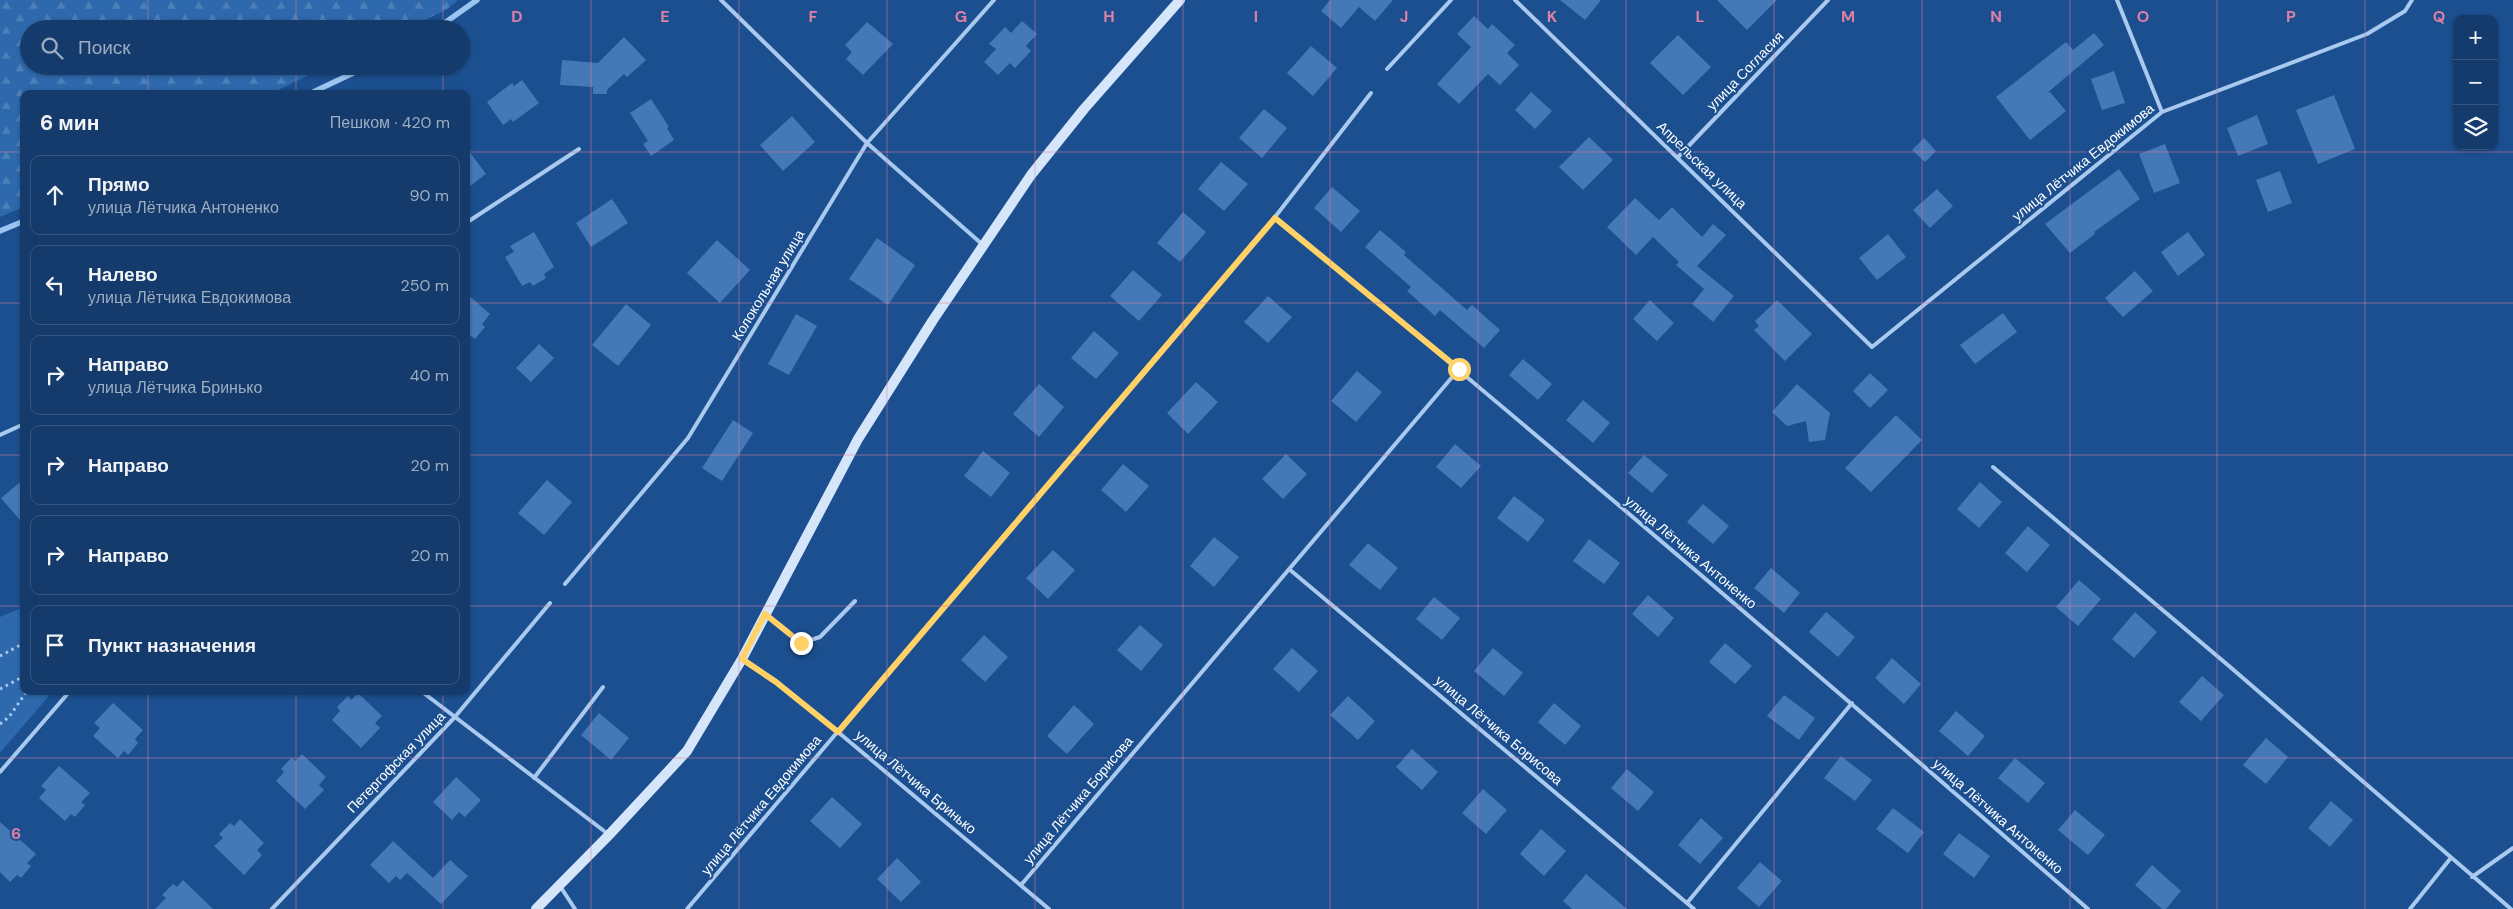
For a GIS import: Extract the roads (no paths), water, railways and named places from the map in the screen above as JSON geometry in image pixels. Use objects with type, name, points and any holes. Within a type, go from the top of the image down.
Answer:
[{"type":"street","points":[[536,909],[609,835],[687,751],[742,659],[858,439],[983,245],[1037,168],[1084,109],[1180,0]]},
{"type":"lane","points":[[720,0],[867,143],[983,245]]},
{"type":"lane","name":"Колокольная улица","points":[[565,584],[688,438],[867,143],[994,0]]},
{"type":"lane","points":[[1387,69],[1451,0]]},
{"type":"lane","name":"Апрельская улица","points":[[1515,0],[1872,347]]},
{"type":"lane","name":"улица Согласия","points":[[1678,157],[1828,0]]},
{"type":"lane","points":[[2117,0],[2162,112]]},
{"type":"lane","name":"улица Лётчика Евдокимова","points":[[1872,347],[2162,112],[2367,34],[2405,11],[2412,0]]},
{"type":"lane","name":"улица Лётчика Евдокимова","points":[[687,909],[1275,218],[1371,93]]},
{"type":"lane","points":[[470,220],[579,149]]},
{"type":"lane","name":"улица Лётчика Антоненко","points":[[1275,218],[1459,369],[1852,703],[2088,909]]},
{"type":"lane","name":"улица Лётчика Борисова","points":[[1021,885],[1459,369]]},
{"type":"lane","points":[[0,435],[20,426]]},
{"type":"lane","points":[[1993,467],[2229,666],[2450,859],[2511,909]]},
{"type":"lane","name":"улица Лётчика Борисова","points":[[1289,569],[1694,909]]},
{"type":"lane","points":[[765,614],[801,643],[820,637],[855,601]]},
{"type":"lane","name":"Петергофская улица","points":[[272,909],[454,718],[550,603]]},
{"type":"lane","name":"улица Лётчика Бринько","points":[[742,659],[776,682],[838,732],[1049,909]]},
{"type":"lane","points":[[534,778],[603,687]]},
{"type":"lane","points":[[0,772],[67,695]]},
{"type":"lane","points":[[426,695],[609,835]]},
{"type":"lane","points":[[1688,904],[1852,703]]},
{"type":"lane","points":[[2472,877],[2513,848]]},
{"type":"lane","points":[[2410,909],[2450,859]]},
{"type":"lane","points":[[560,885],[575,909]]},
{"type":"waterway","points":[[449,20],[477,0]]},
{"type":"waterway","points":[[317,90],[349,75]]},
{"type":"waterway","points":[[0,231],[20,223]]}]
